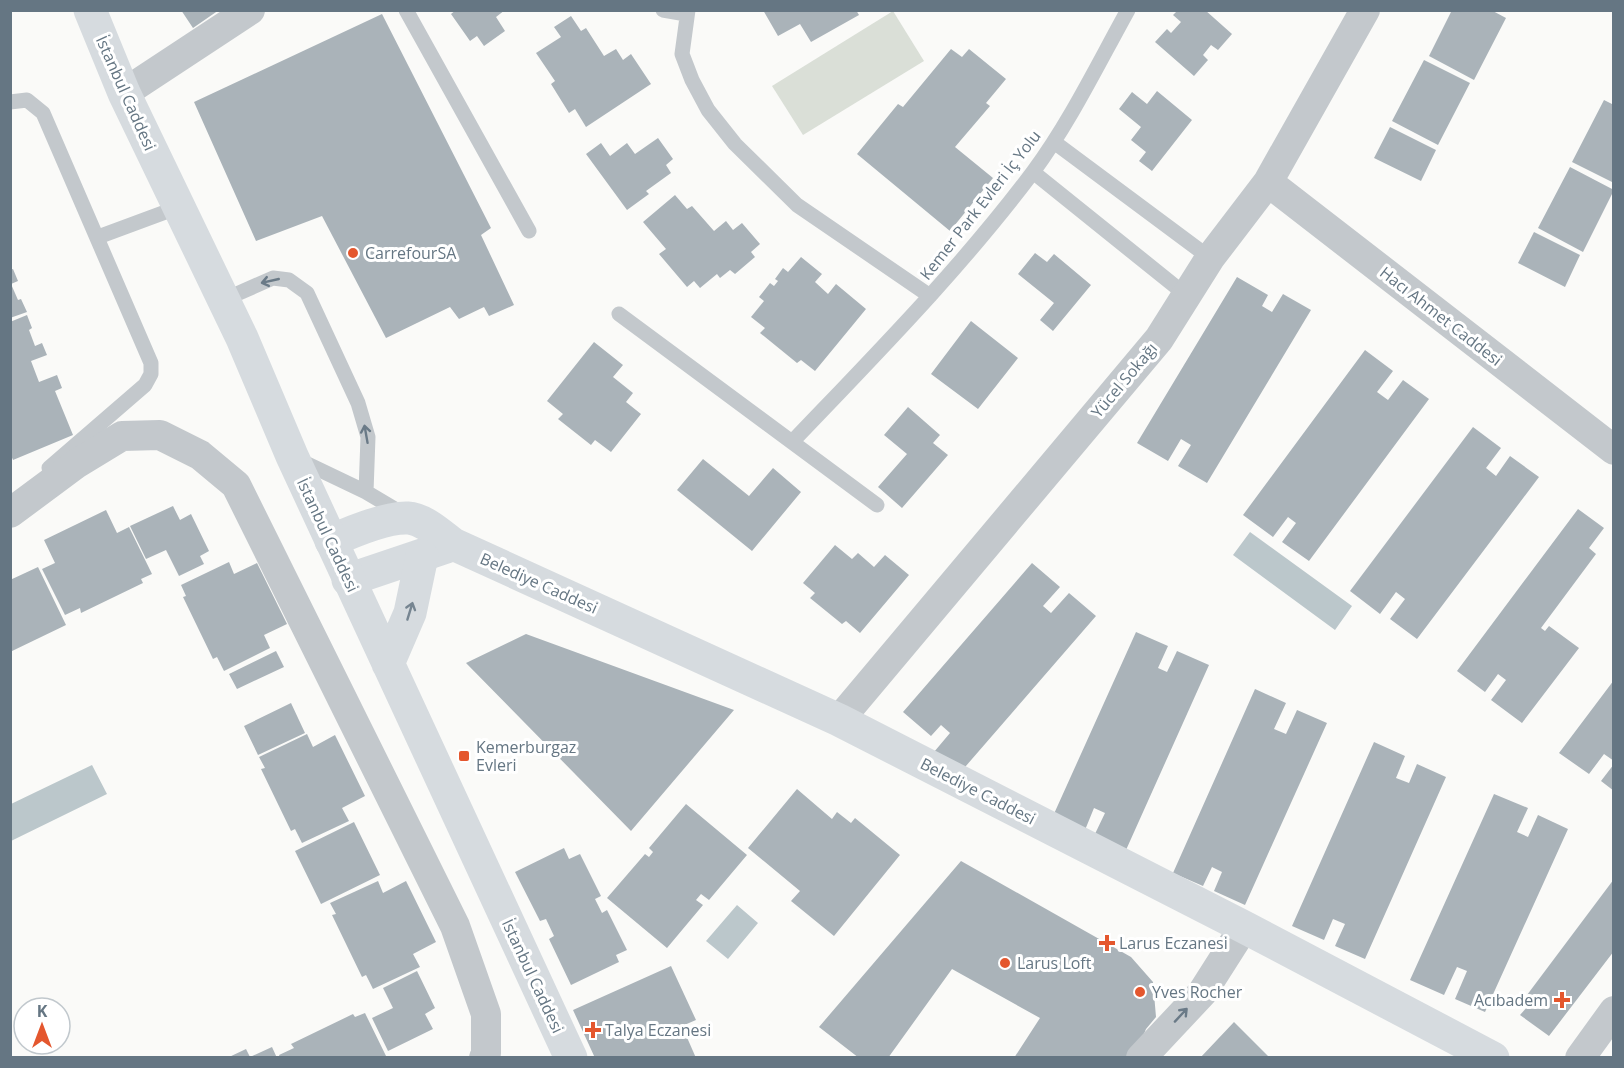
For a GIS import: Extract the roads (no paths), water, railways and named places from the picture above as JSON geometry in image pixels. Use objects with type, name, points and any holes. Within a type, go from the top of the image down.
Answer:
[{"type":"main road","name":"İstanbul Caddesi","points":[[90,10],[124,93],[242,338],[348,580],[571,1058]]},
{"type":"main road","name":"Belediye Caddesi","points":[[409,518],[424,524],[453,544],[839,720],[1244,927],[1493,1058]]},
{"type":"main road","points":[[331,541],[366,526],[409,518]]},
{"type":"main road","points":[[348,580],[453,544]]},
{"type":"main road","points":[[388,664],[410,613],[422,556]]},
{"type":"street","points":[[124,93],[250,10]]},
{"type":"street","name":"Yücel Sokağı","points":[[839,720],[1159,339],[1210,258],[1268,182],[1365,10]]},
{"type":"street","name":"Hacı Ahmet Caddesi","points":[[1268,182],[1614,450]]},
{"type":"street","points":[[10,513],[76,464],[122,436],[160,435],[200,455],[236,485],[455,926],[486,1014],[484,1058]]},
{"type":"street","points":[[1141,1058],[1202,993],[1244,927]]},
{"type":"street","points":[[1580,1058],[1614,1011]]},
{"type":"lane","points":[[406,10],[529,231]]},
{"type":"lane","points":[[663,10],[687,12]]},
{"type":"lane","name":"Kemer Park Evleri İç Yolu","points":[[793,441],[950,274],[1033,172],[1054,142],[1128,10]]},
{"type":"lane","name":"Kemer Park Evleri İç Yolu","points":[[687,12],[682,54],[692,81],[708,110],[735,144],[797,205],[930,296]]},
{"type":"lane","points":[[10,102],[27,100],[43,113],[151,363],[151,374],[145,385],[10,503]]},
{"type":"lane","points":[[1054,142],[1210,258]]},
{"type":"lane","points":[[1033,172],[1186,295]]},
{"type":"lane","points":[[98,237],[179,207]]},
{"type":"lane","points":[[223,300],[273,278],[289,280],[307,293],[362,414],[368,437],[366,492]]},
{"type":"lane","points":[[619,314],[877,505]]},
{"type":"lane","points":[[292,456],[366,492],[409,518]]},
{"type":"place","name":"CarrefourSA","points":[[353,253]]},
{"type":"place","name":"Kemerburgaz Evleri","points":[[464,756]]},
{"type":"place","name":"Larus Eczanesi","points":[[1107,943]]},
{"type":"place","name":"Larus Loft","points":[[1005,963]]},
{"type":"place","name":"Yves Rocher","points":[[1140,992]]},
{"type":"place","name":"Acıbadem","points":[[1562,1000]]},
{"type":"place","name":"Talya Eczanesi","points":[[593,1030]]}]
